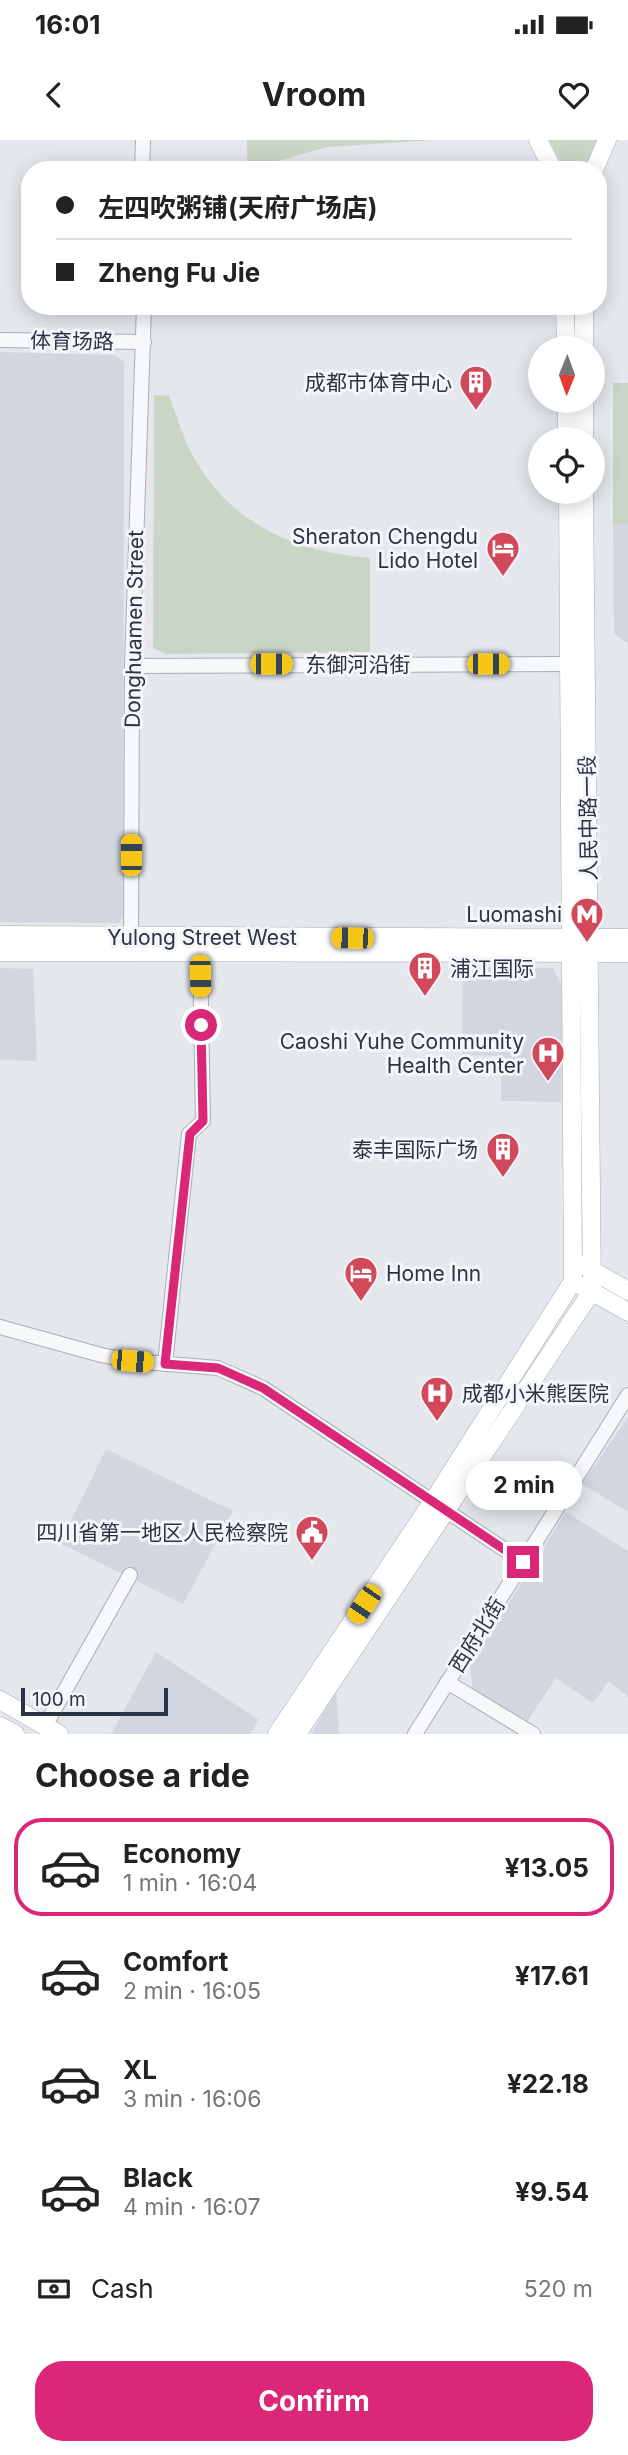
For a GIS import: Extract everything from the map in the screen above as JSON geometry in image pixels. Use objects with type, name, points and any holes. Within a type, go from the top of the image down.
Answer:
[{"type":"main road","points":[[538,140],[548,161]]},
{"type":"main road","points":[[598,161],[607,140]]},
{"type":"main road","points":[[565,315],[566,336]]},
{"type":"main road","points":[[584,315],[584,336]]},
{"type":"main road","name":"人民中路一段","points":[[569,504],[576,664],[581,946],[592,1291]]},
{"type":"main road","name":"人民中路一段","points":[[576,664],[583,504]]},
{"type":"main road","name":"Yulong Street West","points":[[0,935],[131,944],[200,952],[581,946]]},
{"type":"main road","points":[[581,946],[628,939]]},
{"type":"main road","name":"Yulong Street West","points":[[0,952],[131,944],[581,946]]},
{"type":"main road","points":[[581,946],[628,953]]},
{"type":"main road","name":"人民中路一段","points":[[573,1280],[581,946]]},
{"type":"main road","points":[[574,1260],[628,1291]]},
{"type":"main road","points":[[297,1734],[439,1506],[573,1280],[628,1312]]},
{"type":"main road","points":[[277,1734],[592,1291]]},
{"type":"main road","points":[[0,1700],[52,1730]]},
{"type":"main road","points":[[0,1726],[15,1734]]},
{"type":"street","points":[[142,161],[143,140]]},
{"type":"street","name":"Donghuamen Street","points":[[131,944],[132,666],[144,315]]},
{"type":"street","name":"体育场路","points":[[0,340],[144,342]]},
{"type":"street","name":"东御河沿街","points":[[132,666],[576,664]]},
{"type":"street","points":[[165,1364],[190,1134],[203,1121],[200,952]]},
{"type":"street","points":[[0,1327],[101,1355],[218,1368],[244,1378],[263,1388],[523,1562]]},
{"type":"street","name":"西府北街","points":[[415,1734],[628,1395]]},
{"type":"street","points":[[52,1730],[130,1575]]},
{"type":"street","points":[[447,1682],[533,1734]]},
{"type":"shaded area","points":[[0,352],[114,355],[124,362],[123,917],[118,923],[0,922]]},
{"type":"shaded area","points":[[613,524],[628,524],[628,644],[614,633]]},
{"type":"shaded area","points":[[463,967],[553,968],[563,987],[561,1102],[501,1101],[501,1056],[462,1055]]},
{"type":"shaded area","points":[[0,968],[33,969],[37,1061],[0,1060]]},
{"type":"shaded area","points":[[628,1417],[628,1512],[582,1484]]},
{"type":"shaded area","points":[[106,1449],[233,1511],[183,1604],[60,1543]]},
{"type":"shaded area","points":[[566,1512],[628,1551],[628,1697],[609,1681],[593,1703],[556,1678],[527,1722],[473,1691],[470,1665]]},
{"type":"shaded area","points":[[156,1652],[259,1720],[250,1734],[111,1734]]},
{"type":"shaded area","points":[[336,1691],[339,1734],[311,1734]]},
{"type":"green space","points":[[247,140],[433,140],[327,147],[278,161],[247,161]]},
{"type":"green space","points":[[549,140],[600,140],[590,161],[560,161]]},
{"type":"green space","points":[[613,383],[628,383],[628,524],[613,524]]},
{"type":"green space","points":[[154,395],[169,396],[193,456],[208,480],[246,517],[291,541],[343,555],[370,558],[370,652],[166,654],[153,648]]},
{"type":"place","name":"成都市体育中心","points":[[476,412]]},
{"type":"place","name":"Sheraton Chengdu Lido Hotel","points":[[503,578]]},
{"type":"place","name":"Luomashi","points":[[587,944]]},
{"type":"place","name":"浦江国际","points":[[425,998]]},
{"type":"place","name":"Caoshi Yuhe Community Health Center","points":[[548,1083]]},
{"type":"place","name":"泰丰国际广场","points":[[503,1179]]},
{"type":"place","name":"Home Inn","points":[[361,1303]]},
{"type":"place","name":"成都小米熊医院","points":[[437,1423]]},
{"type":"place","name":"四川省第一地区人民检察院","points":[[312,1562]]},
{"type":"route","points":[[201,1025],[203,1121],[190,1134],[165,1364],[218,1368],[263,1388],[523,1562]]}]
